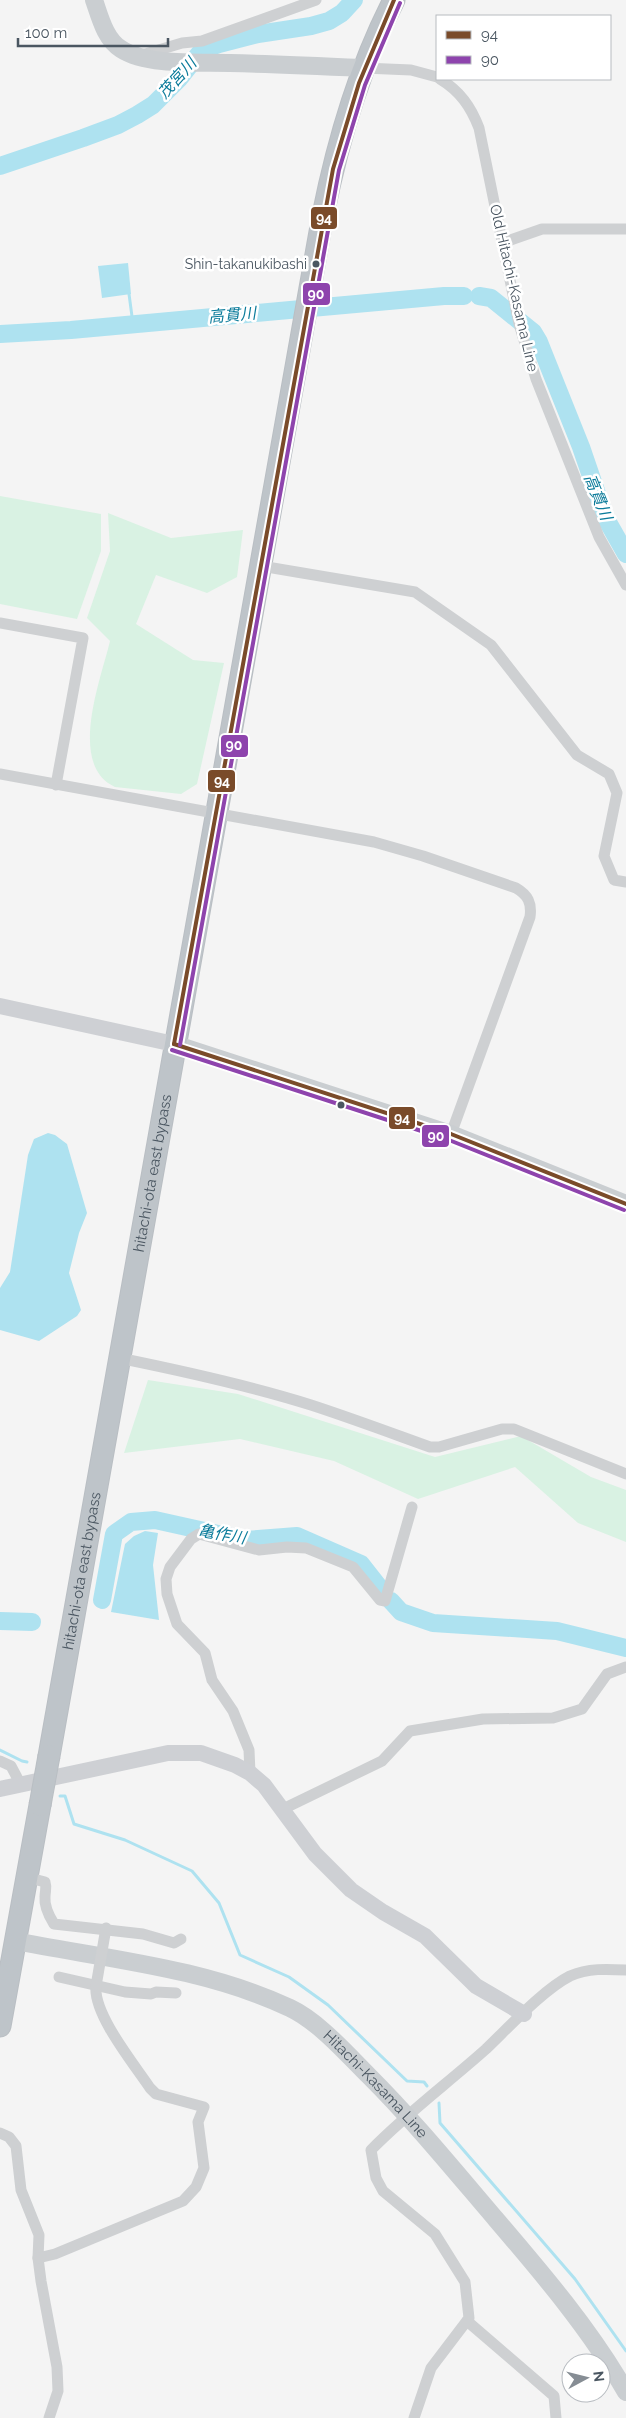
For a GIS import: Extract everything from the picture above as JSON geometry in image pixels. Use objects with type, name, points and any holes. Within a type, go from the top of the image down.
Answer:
[{"type":"highway","name":"hitachi-ota east bypass","points":[[0,2026],[174,1044],[333,170],[350,105],[393,3]]},
{"type":"main road","points":[[94,0],[113,43],[137,56],[183,61],[364,68]]},
{"type":"main road","points":[[174,1044],[451,1134],[626,1204]]},
{"type":"main road","name":"Hitachi-Kasama Line","points":[[15,1941],[187,1973],[244,1988],[293,2009],[333,2039],[407,2114],[535,2265],[610,2364],[626,2392]]},
{"type":"street","points":[[137,56],[182,43],[202,41],[316,0]]},
{"type":"street","name":"Old Hitachi-Kasama Line","points":[[364,68],[411,70],[436,77]]},
{"type":"street","name":"Old Hitachi-Kasama Line","points":[[442,80],[455,89],[471,106],[479,128],[516,309],[536,379],[599,537],[626,585]]},
{"type":"street","points":[[502,243],[542,230],[626,229]]},
{"type":"street","points":[[261,566],[415,592],[491,645],[577,755],[609,774],[617,793],[604,856],[614,880],[626,882]]},
{"type":"street","points":[[0,623],[83,638],[56,785]]},
{"type":"street","points":[[0,774],[374,842],[423,856],[516,888],[524,893],[530,901],[530,917],[451,1134]]},
{"type":"street","points":[[0,1006],[174,1044]]},
{"type":"street","points":[[119,1358],[199,1375],[312,1405],[430,1447],[502,1429],[514,1429],[626,1474]]},
{"type":"street","points":[[250,1773],[249,1750],[233,1711],[212,1680],[205,1653],[195,1641],[180,1630],[174,1617],[166,1586],[170,1567],[191,1539],[199,1534],[259,1550],[287,1547],[306,1548],[353,1567],[380,1600],[384,1601],[412,1506]]},
{"type":"street","points":[[283,1809],[382,1762],[410,1731],[483,1719],[553,1718],[582,1709],[607,1674],[626,1667]]},
{"type":"street","points":[[0,1789],[168,1753],[185,1752],[216,1757],[250,1773],[283,1809],[315,1854],[351,1890],[383,1912],[425,1936],[476,1986],[524,2014]]},
{"type":"street","points":[[0,1761],[10,1766],[21,1785]]},
{"type":"street","points":[[26,1877],[45,1882],[47,1888],[45,1904],[54,1924],[106,1928],[142,1934],[174,1943],[181,1939]]},
{"type":"street","points":[[38,2258],[56,2254],[183,2201],[196,2187],[204,2168],[198,2122],[204,2107],[156,2094],[150,2088],[100,2013],[95,1996],[106,1928]]},
{"type":"street","points":[[414,2418],[432,2368],[469,2318],[464,2282],[435,2234],[383,2191],[376,2178],[371,2150],[407,2114],[560,1982],[571,1976],[600,1969],[626,1970]]},
{"type":"street","points":[[59,1977],[96,1986],[151,1994],[156,1992],[176,1993]]},
{"type":"street","points":[[0,2133],[9,2137],[16,2146],[21,2190],[39,2235],[38,2258],[57,2367],[58,2391],[49,2418]]},
{"type":"street","points":[[467,2320],[554,2396],[556,2418]]},
{"type":"green space","points":[[0,496],[101,514],[101,551],[77,619],[0,604]]},
{"type":"green space","points":[[108,513],[171,538],[243,530],[237,577],[207,593],[156,575],[136,624],[193,660],[224,663],[197,784],[181,794],[115,787],[101,776],[93,760],[90,741],[91,720],[110,641],[87,618],[110,551]]},
{"type":"green space","points":[[148,1380],[238,1394],[435,1457],[521,1436],[591,1477],[626,1490],[626,1542],[578,1523],[515,1467],[418,1499],[334,1461],[240,1439],[124,1453]]},
{"type":"water","points":[[128,263],[131,294],[102,298],[98,266]]},
{"type":"water","points":[[48,1133],[55,1135],[67,1144],[87,1213],[79,1233],[69,1273],[81,1310],[77,1316],[39,1341],[0,1330],[0,1288],[10,1272],[28,1155],[34,1139]]},
{"type":"water","points":[[145,1531],[158,1533],[153,1565],[159,1620],[111,1612],[125,1544],[134,1536]]},
{"type":"waterway","name":"茂宮川","points":[[0,166],[118,125],[137,115],[153,105],[179,79],[202,50],[258,34],[311,26],[329,21],[342,13],[354,0]]},
{"type":"waterway","points":[[129,294],[133,324]]},
{"type":"waterway","name":"高貫川","points":[[0,334],[71,330],[444,296],[464,296]]},
{"type":"waterway","name":"高貫川","points":[[479,296],[491,298],[533,332],[539,342],[581,447],[605,517],[626,554]]},
{"type":"waterway","name":"亀作川","points":[[102,1600],[114,1534],[131,1522],[155,1520],[245,1540],[297,1536],[361,1564],[383,1592]]},
{"type":"waterway","name":"亀作川","points":[[391,1601],[401,1612],[433,1623],[557,1631],[626,1648]]},
{"type":"waterway","name":"亀作川","points":[[0,1621],[32,1622]]},
{"type":"waterway","points":[[0,1750],[27,1762]]},
{"type":"waterway","points":[[60,1796],[65,1796],[74,1824],[125,1840],[192,1871],[219,1903],[240,1955],[289,1977],[328,2005],[407,2081],[424,2082],[427,2086]]},
{"type":"waterway","points":[[439,2103],[440,2123],[575,2279],[626,2351]]},
{"type":"transit line","name":"94","points":[[174,1044],[333,169],[359,83],[394,0]]},
{"type":"transit line","name":"90","points":[[180,1045],[339,170],[365,85],[400,3]]},
{"type":"transit line","name":"94","points":[[174,1044],[451,1134],[626,1204]]},
{"type":"transit line","name":"90","points":[[172,1050],[449,1140],[624,1210]]},
{"type":"place","name":"Shin-takanukibashi","points":[[316,264]]}]
